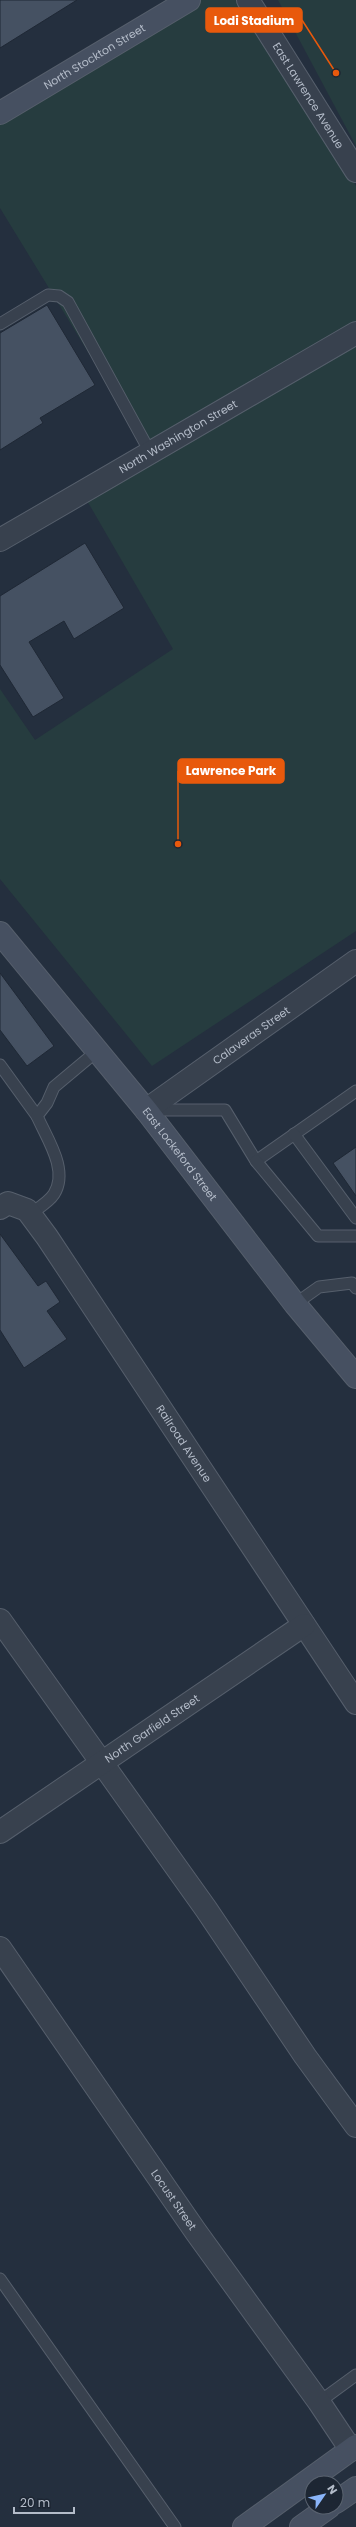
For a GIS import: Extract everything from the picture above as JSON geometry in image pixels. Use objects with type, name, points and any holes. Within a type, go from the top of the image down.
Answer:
[{"type":"street","name":"East Lawrence Avenue","points":[[248,0],[356,171]]},
{"type":"street","name":"North Stockton Street","points":[[0,113],[176,3]]},
{"type":"street","name":"North Washington Street","points":[[0,540],[356,333]]},
{"type":"street","name":"East Lockeford Street","points":[[0,933],[146,1110],[295,1304],[356,1377]]},
{"type":"street","name":"Calaveras Street","points":[[146,1110],[356,961]]},
{"type":"street","name":"Railroad Avenue","points":[[0,1208],[8,1203],[27,1210],[30,1214],[356,1703]]},
{"type":"street","points":[[0,1620],[206,1909],[305,2056],[356,2126]]},
{"type":"street","name":"North Garfield Street","points":[[0,1832],[304,1625]]},
{"type":"street","name":"Locust Street","points":[[0,1948],[196,2232],[353,2448]]},
{"type":"street","points":[[244,2527],[353,2448]]},
{"type":"street","points":[[344,2496],[356,2488]]},
{"type":"street","points":[[301,2527],[318,2515]]},
{"type":"lane","points":[[0,324],[48,295],[59,296],[68,302],[150,452]]},
{"type":"lane","points":[[37,1116],[54,1087],[97,1051]]},
{"type":"lane","points":[[0,1065],[37,1116],[58,1164],[60,1180],[53,1195],[30,1214]]},
{"type":"lane","points":[[256,1161],[356,1091]]},
{"type":"lane","points":[[146,1110],[225,1110],[256,1161],[318,1236],[356,1236]]},
{"type":"lane","points":[[294,1134],[356,1218]]},
{"type":"lane","points":[[295,1304],[319,1287],[352,1283],[356,1288]]},
{"type":"lane","points":[[0,2279],[175,2527]]},
{"type":"lane","points":[[319,2402],[356,2376]]},
{"type":"green space","points":[[189,0],[247,0],[356,186],[356,931],[152,1066],[0,879],[0,689],[35,740],[173,649],[82,492],[148,450],[0,208],[0,113]]},
{"type":"green space","points":[[278,0],[356,0],[356,146]]},
{"type":"building","points":[[0,0],[77,0],[0,48]]},
{"type":"building","points":[[47,305],[95,385],[40,418],[43,423],[0,450],[0,333]]},
{"type":"building","points":[[85,543],[124,608],[74,639],[64,621],[29,642],[64,698],[33,717],[0,665],[0,596]]},
{"type":"building","points":[[0,973],[54,1046],[27,1066],[0,1030]]},
{"type":"building","points":[[356,1147],[356,1196],[333,1163]]},
{"type":"building","points":[[0,1234],[38,1286],[46,1281],[60,1302],[47,1311],[67,1339],[24,1368],[0,1330]]},
{"type":"place","name":"Lodi Stadium","points":[[336,73]]},
{"type":"place","name":"Lawrence Park","points":[[178,844]]}]
